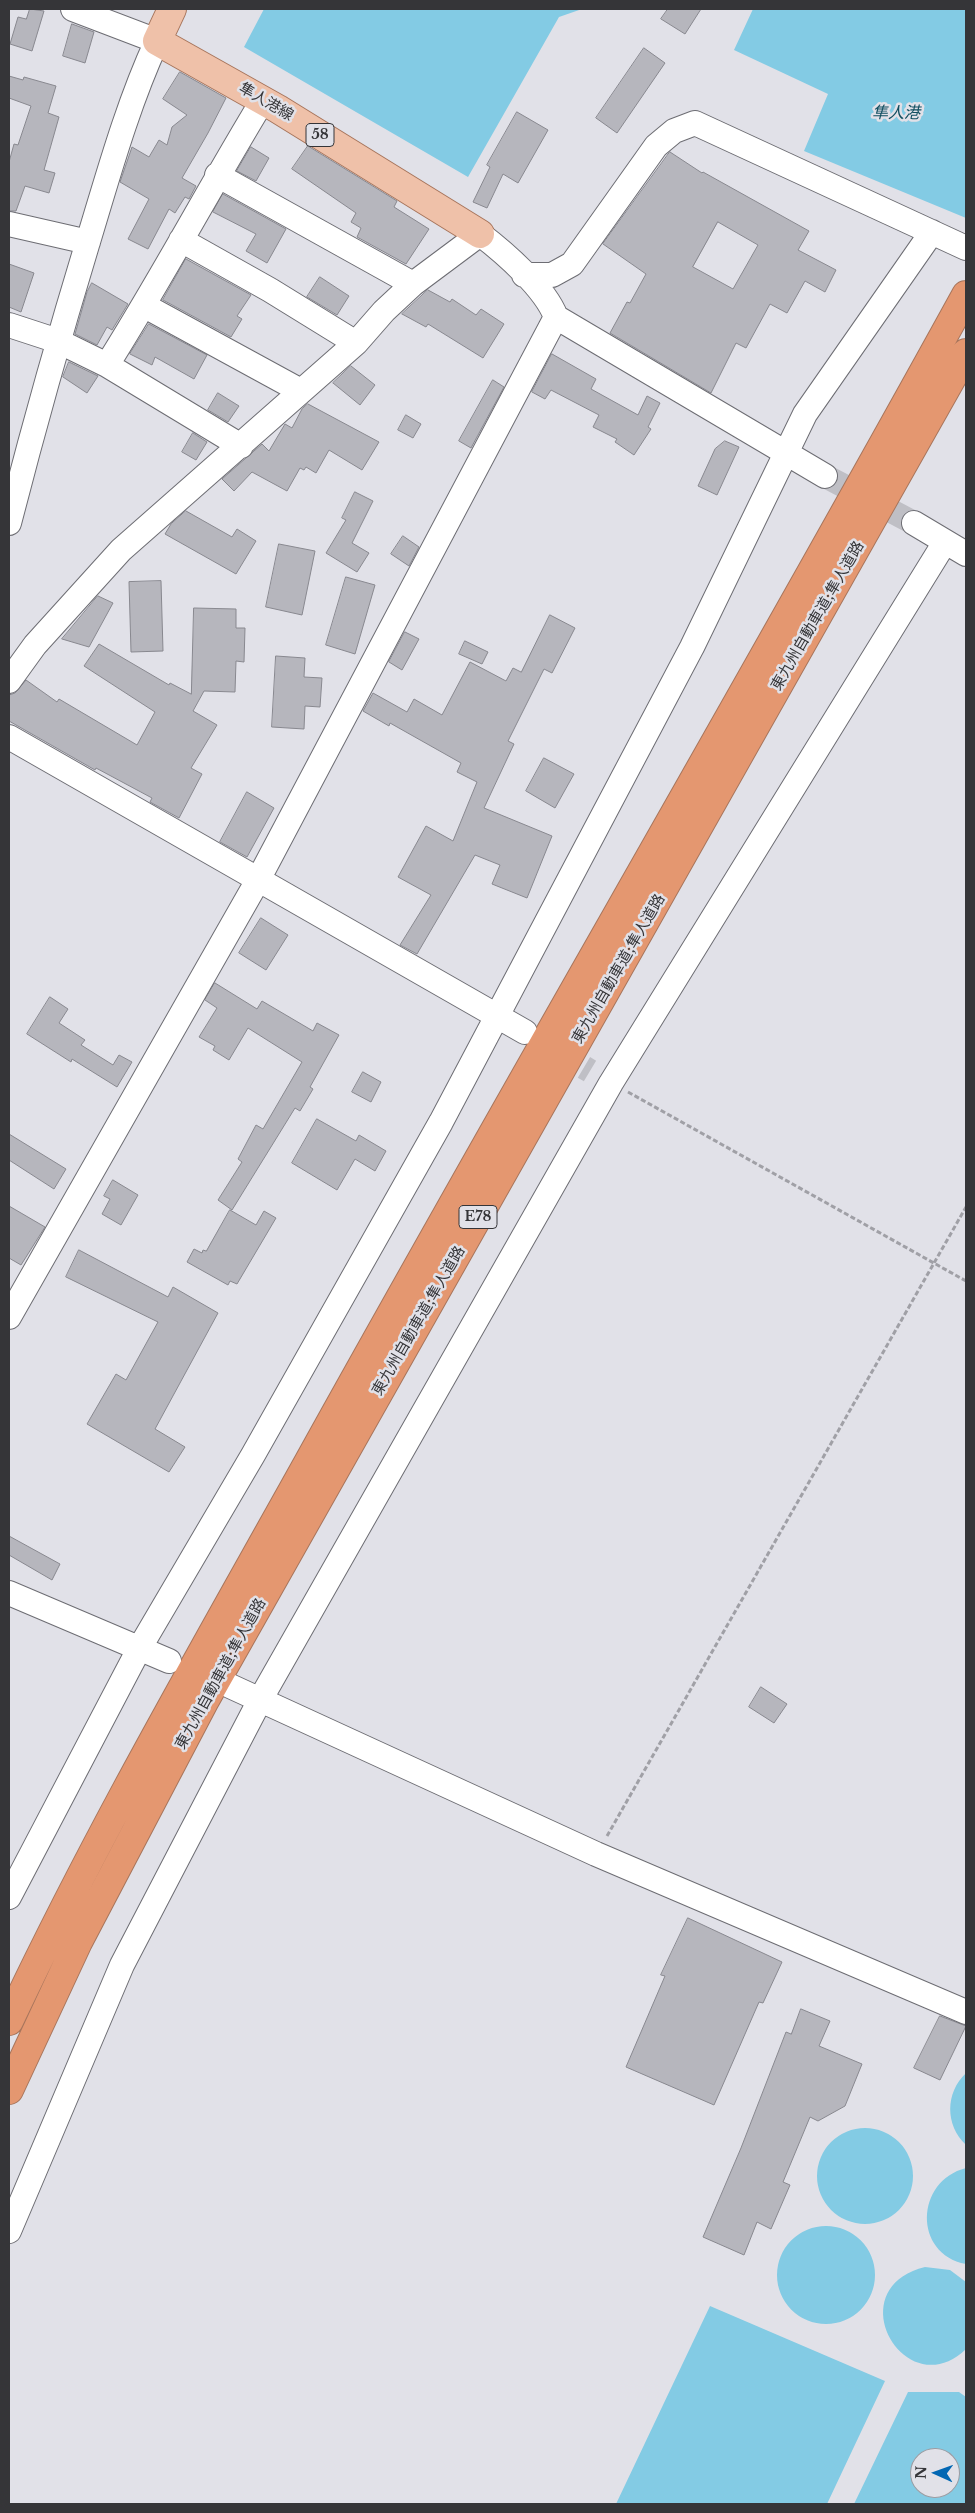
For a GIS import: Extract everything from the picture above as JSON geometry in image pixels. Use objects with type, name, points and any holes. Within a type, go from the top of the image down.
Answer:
[{"type":"highway","name":"東九州自動車道;隼人道路","points":[[9,2021],[54,1926],[216,1627],[965,297]]},
{"type":"highway","name":"東九州自動車道;隼人道路","points":[[9,2090],[78,1942],[205,1700],[966,353]]},
{"type":"main road","points":[[157,41],[172,9]]},
{"type":"main road","name":"隼人港線","points":[[157,41],[263,100],[480,234]]},
{"type":"street","points":[[9,523],[58,341],[88,242],[140,78],[157,41],[73,9]]},
{"type":"street","points":[[107,365],[145,306],[217,175],[263,100]]},
{"type":"street","points":[[524,275],[552,274],[572,264],[656,146],[674,130],[695,123],[966,248]]},
{"type":"street","points":[[217,175],[413,284]]},
{"type":"street","points":[[9,224],[88,242]]},
{"type":"street","points":[[9,1897],[139,1649],[262,1438],[441,1122],[692,647],[805,414],[932,232]]},
{"type":"street","points":[[9,681],[35,645],[121,550],[241,446],[252,432],[356,343],[384,311],[413,284],[480,234],[524,275],[551,305],[556,317],[825,476]]},
{"type":"street","points":[[181,240],[270,290],[356,343]]},
{"type":"street","points":[[145,306],[300,390]]},
{"type":"street","points":[[9,1317],[258,880],[556,317]]},
{"type":"street","points":[[9,325],[58,341],[107,365],[241,446]]},
{"type":"street","points":[[914,523],[966,554]]},
{"type":"street","points":[[9,2231],[122,1965],[260,1700],[610,1083],[945,542]]},
{"type":"street","points":[[9,737],[525,1032]]},
{"type":"street","points":[[9,1593],[170,1661]]},
{"type":"street","points":[[230,1686],[596,1854],[966,2012]]},
{"type":"path","points":[[610,1083],[966,1280]]},
{"type":"path","points":[[596,1854],[966,1207]]},
{"type":"water","points":[[264,9],[582,9],[559,17],[468,177],[244,47]]},
{"type":"water","name":"隼人港","points":[[753,9],[966,9],[966,218],[804,151],[828,94],[734,50]]},
{"type":"water","points":[[966,2073],[966,2145],[954,2128],[950,2109],[954,2090]]},
{"type":"water","points":[[856,2128],[874,2128],[892,2136],[905,2149],[913,2167],[910,2195],[892,2216],[874,2224],[856,2224],[838,2216],[825,2203],[817,2185],[817,2167],[825,2149],[838,2136]]},
{"type":"water","points":[[966,2168],[966,2264],[949,2258],[936,2247],[929,2233],[927,2217],[930,2201],[937,2187],[949,2175]]},
{"type":"water","points":[[826,2226],[845,2230],[860,2241],[871,2256],[875,2275],[871,2294],[860,2309],[845,2320],[826,2324],[807,2320],[792,2309],[781,2294],[777,2275],[781,2256],[792,2241],[807,2230]]},
{"type":"water","points":[[925,2267],[950,2270],[966,2282],[966,2349],[943,2363],[922,2364],[903,2354],[890,2338],[883,2318],[886,2297],[899,2279]]},
{"type":"water","points":[[710,2306],[885,2381],[827,2504],[616,2504]]},
{"type":"water","points":[[908,2392],[959,2392],[966,2397],[966,2504],[854,2504]]},
{"type":"building","points":[[30,9],[44,11],[32,51],[10,44],[18,17],[26,19]]},
{"type":"building","points":[[668,9],[701,9],[685,34],[661,19]]},
{"type":"building","points":[[72,24],[94,32],[85,63],[63,56]]},
{"type":"building","points":[[644,48],[665,63],[617,133],[596,118]]},
{"type":"building","points":[[180,72],[226,98],[182,178],[196,186],[189,199],[185,197],[175,213],[169,209],[148,249],[128,239],[149,199],[120,182],[132,147],[149,157],[159,140],[167,145],[172,127],[187,115],[163,99]]},
{"type":"building","points":[[9,76],[23,80],[24,77],[56,86],[48,113],[59,117],[44,170],[55,173],[49,193],[25,186],[16,211],[9,211],[9,162],[14,144],[18,145],[31,106],[9,98]]},
{"type":"building","points":[[517,112],[548,130],[518,183],[503,174],[487,208],[473,202],[490,167],[487,165]]},
{"type":"building","points":[[308,146],[397,201],[394,207],[429,229],[406,264],[357,237],[361,228],[351,222],[356,213],[292,169]]},
{"type":"building","points":[[251,147],[269,158],[256,181],[237,171]]},
{"type":"building","points":[[670,152],[702,173],[809,231],[798,250],[836,270],[825,292],[805,281],[787,313],[770,304],[746,348],[736,343],[711,393],[610,333],[627,302],[630,303],[646,274],[603,244]],"holes":[[[718,222],[758,245],[733,289],[693,267]]]},
{"type":"building","points":[[223,194],[286,229],[267,263],[246,251],[256,234],[213,212]]},
{"type":"building","points":[[186,259],[251,295],[237,316],[242,319],[231,337],[163,300]]},
{"type":"building","points":[[9,264],[34,273],[21,312],[9,307]]},
{"type":"building","points":[[320,277],[349,296],[337,315],[307,297]]},
{"type":"building","points":[[92,283],[128,304],[112,330],[107,327],[97,345],[75,334],[87,292]]},
{"type":"building","points":[[428,290],[450,302],[452,299],[476,315],[481,309],[504,324],[483,358],[428,324],[426,327],[402,314]]},
{"type":"building","points":[[149,324],[207,355],[194,379],[155,357],[152,365],[130,354]]},
{"type":"building","points":[[552,354],[596,379],[591,389],[638,415],[647,396],[660,403],[648,427],[651,429],[634,455],[615,442],[617,439],[593,427],[599,415],[551,390],[545,399],[532,392]]},
{"type":"building","points":[[69,362],[98,376],[87,393],[63,377]]},
{"type":"building","points":[[351,366],[375,385],[360,405],[333,383]]},
{"type":"building","points":[[493,380],[504,387],[471,448],[459,441]]},
{"type":"building","points":[[218,393],[239,406],[228,422],[208,410]]},
{"type":"building","points":[[308,404],[379,442],[362,470],[329,450],[316,473],[306,467],[304,470],[300,468],[287,491],[252,472],[234,491],[222,479],[262,444],[269,451],[285,424],[292,428],[302,409]]},
{"type":"building","points":[[406,415],[421,424],[413,438],[398,430]]},
{"type":"building","points":[[193,433],[207,442],[196,460],[182,452]]},
{"type":"building","points":[[725,441],[739,447],[717,495],[698,486],[715,449]]},
{"type":"building","points":[[355,492],[373,501],[352,543],[369,553],[357,572],[326,553],[346,520],[342,518]]},
{"type":"building","points":[[186,511],[232,537],[237,529],[256,541],[236,574],[165,534],[171,524]]},
{"type":"building","points":[[403,536],[419,547],[409,566],[391,554]]},
{"type":"building","points":[[279,544],[315,551],[302,615],[266,607]]},
{"type":"building","points":[[346,577],[375,585],[355,654],[326,645]]},
{"type":"building","points":[[161,581],[163,651],[131,652],[129,582]]},
{"type":"building","points":[[98,596],[113,603],[89,647],[62,639]]},
{"type":"building","points":[[194,608],[236,609],[236,628],[245,628],[244,662],[236,661],[235,692],[204,691],[193,711],[217,725],[191,768],[202,774],[179,818],[150,802],[152,798],[96,768],[95,770],[9,721],[9,695],[15,693],[26,680],[57,702],[59,699],[137,745],[155,712],[84,666],[99,644],[169,685],[170,683],[191,694]]},
{"type":"building","points":[[550,615],[575,628],[552,673],[544,669],[508,741],[514,744],[484,808],[552,836],[527,898],[492,884],[500,865],[475,855],[417,954],[400,945],[431,895],[398,877],[426,826],[453,841],[477,782],[457,772],[461,763],[390,723],[389,726],[363,711],[373,693],[407,712],[414,699],[442,715],[470,662],[506,681],[513,668],[521,672]]},
{"type":"building","points":[[405,632],[419,639],[402,670],[389,662]]},
{"type":"building","points":[[465,641],[488,652],[482,664],[459,654]]},
{"type":"building","points":[[276,656],[305,658],[304,677],[322,678],[320,707],[305,706],[304,729],[272,727]]},
{"type":"building","points":[[544,758],[574,774],[555,808],[526,791]]},
{"type":"building","points":[[247,792],[274,808],[247,857],[220,842]]},
{"type":"building","points":[[261,918],[288,935],[266,970],[239,953]]},
{"type":"building","points":[[215,983],[257,1009],[262,1001],[313,1031],[317,1023],[339,1035],[310,1087],[313,1089],[300,1111],[295,1108],[232,1210],[218,1200],[242,1162],[238,1159],[256,1125],[263,1129],[302,1062],[248,1028],[229,1060],[213,1050],[215,1046],[199,1037],[217,1008],[205,1000]]},
{"type":"building","points":[[50,997],[68,1009],[59,1023],[85,1040],[81,1045],[113,1065],[119,1055],[132,1062],[117,1087],[72,1059],[71,1062],[27,1034]]},
{"type":"building","points":[[363,1072],[381,1082],[371,1102],[352,1092]]},
{"type":"building","points":[[317,1119],[356,1141],[359,1135],[386,1151],[375,1171],[355,1159],[337,1190],[292,1163]]},
{"type":"building","points":[[9,1134],[66,1169],[54,1189],[9,1160]]},
{"type":"building","points":[[113,1180],[138,1195],[121,1225],[102,1214],[110,1199],[104,1196]]},
{"type":"building","points":[[9,1206],[45,1227],[21,1265],[9,1258]]},
{"type":"building","points":[[230,1210],[256,1225],[264,1211],[276,1218],[237,1284],[230,1281],[228,1285],[187,1262],[194,1249],[202,1253],[203,1250],[206,1251]]},
{"type":"building","points":[[79,1250],[168,1297],[173,1287],[218,1313],[155,1429],[185,1447],[169,1472],[87,1424],[116,1374],[126,1380],[158,1322],[66,1277]]},
{"type":"building","points":[[9,1536],[60,1564],[52,1580],[9,1555]]},
{"type":"building","points":[[761,1687],[787,1704],[774,1723],[749,1707]]},
{"type":"building","points":[[688,1918],[782,1962],[763,2003],[759,2002],[714,2105],[626,2067],[665,1976],[661,1975]]},
{"type":"building","points":[[801,2009],[830,2021],[819,2046],[862,2064],[845,2106],[818,2121],[810,2117],[783,2182],[790,2185],[771,2229],[757,2222],[744,2255],[703,2237],[741,2148],[786,2032],[791,2034]]},
{"type":"building","points":[[940,2016],[966,2026],[940,2080],[914,2068]]},
{"type":"tunnel","points":[[825,476],[914,523]]},
{"type":"tunnel","points":[[553,1049],[590,1071]]}]
